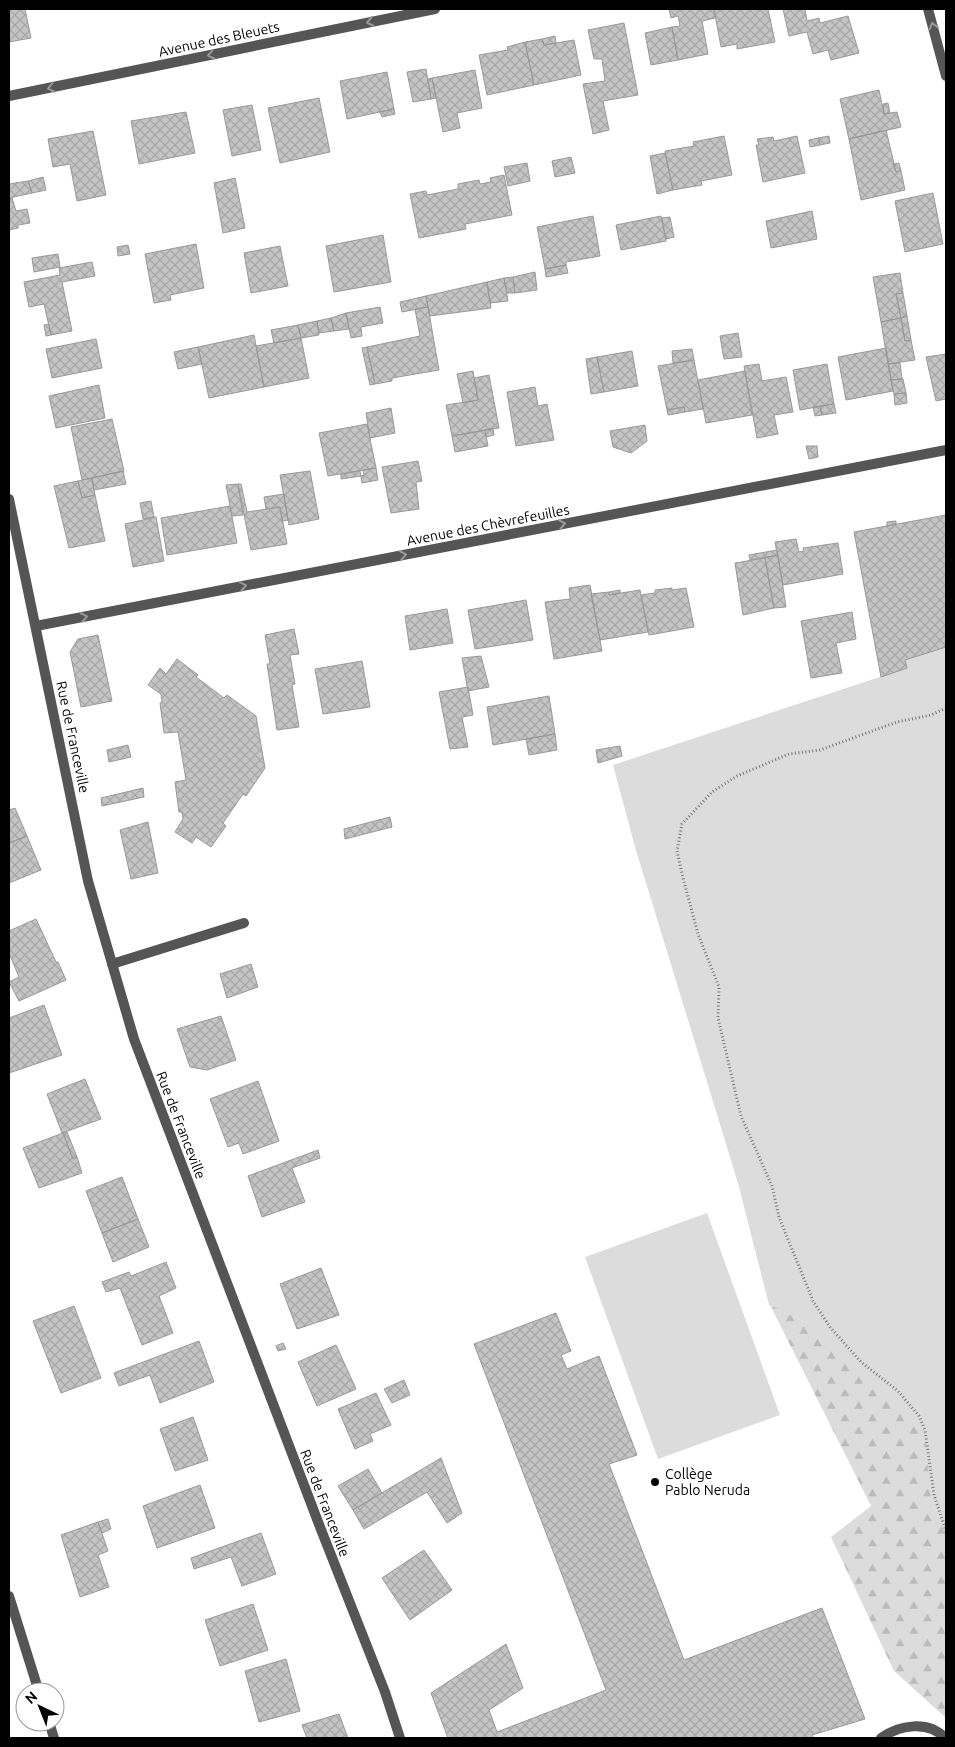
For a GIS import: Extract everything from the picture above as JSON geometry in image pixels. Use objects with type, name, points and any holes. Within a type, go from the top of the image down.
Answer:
[{"type":"street","name":"Avenue des Bleuets","points":[[9,96],[435,9]]},
{"type":"street","points":[[928,9],[946,76]]},
{"type":"street","name":"Avenue des Chèvrefeuilles","points":[[36,626],[946,450]]},
{"type":"street","name":"Rue de Franceville","points":[[9,499],[88,881],[134,1040],[400,1738]]},
{"type":"street","points":[[112,964],[244,923]]},
{"type":"street","points":[[9,1596],[36,1682]]},
{"type":"street","points":[[881,1738],[891,1730],[918,1725],[939,1732],[945,1738]]},
{"type":"path","points":[[946,708],[931,714],[897,722],[820,750],[789,754],[736,776],[712,792],[682,824],[677,851],[698,934],[719,986],[718,1018],[741,1116],[772,1186],[779,1218],[814,1301],[830,1327],[861,1362],[898,1392],[919,1416],[925,1430],[934,1495],[946,1531]]},
{"type":"green space","points":[[946,647],[946,1508],[932,1515],[807,1323],[769,1305],[738,1183],[635,847],[613,765],[907,668],[905,660]]},
{"type":"green space","points":[[707,1213],[780,1415],[658,1459],[585,1257]]},
{"type":"green space","points":[[770,1305],[807,1323],[925,1436],[932,1514],[946,1508],[946,1718],[894,1671],[831,1537],[871,1506]]},
{"type":"building","points":[[9,9],[25,9],[31,38],[9,42]]},
{"type":"building","points":[[669,9],[714,9],[715,18],[702,21],[708,54],[678,60],[672,27],[680,26],[678,16],[671,18]]},
{"type":"building","points":[[714,9],[768,9],[775,42],[737,49],[737,44],[721,47]]},
{"type":"building","points":[[783,9],[805,9],[807,21],[819,18],[820,23],[848,16],[859,53],[831,60],[828,50],[813,54],[807,32],[789,36]]},
{"type":"building","points":[[624,23],[638,95],[603,101],[609,130],[593,134],[583,84],[605,81],[602,59],[594,59],[588,30]]},
{"type":"building","points":[[672,27],[678,60],[651,65],[645,33]]},
{"type":"building","points":[[555,36],[556,43],[544,45],[542,39]]},
{"type":"building","points":[[542,39],[544,45],[574,40],[581,75],[534,85],[525,42]]},
{"type":"building","points":[[525,42],[534,85],[487,95],[479,55],[508,50],[507,47]]},
{"type":"building","points":[[426,69],[431,99],[413,102],[407,72]]},
{"type":"building","points":[[475,70],[482,108],[457,113],[460,128],[443,132],[432,78]]},
{"type":"building","points":[[387,72],[394,109],[347,119],[340,81]]},
{"type":"building","points":[[432,78],[436,98],[431,99],[428,79]]},
{"type":"building","points":[[879,90],[884,114],[897,112],[901,127],[849,139],[840,99]]},
{"type":"building","points":[[319,98],[330,152],[280,163],[268,108]]},
{"type":"building","points":[[888,103],[890,113],[884,114],[883,104]]},
{"type":"building","points":[[252,105],[261,150],[232,156],[223,110]]},
{"type":"building","points":[[394,109],[395,114],[382,117],[380,112]]},
{"type":"building","points":[[186,112],[195,153],[139,164],[131,121]]},
{"type":"building","points":[[886,130],[896,172],[901,171],[905,190],[861,200],[849,139]]},
{"type":"building","points":[[93,131],[106,195],[77,201],[70,164],[53,167],[48,139]]},
{"type":"building","points":[[724,136],[732,175],[701,181],[702,185],[673,190],[665,151],[694,146],[693,142]]},
{"type":"building","points":[[797,136],[805,173],[763,182],[756,145],[759,145],[757,139],[773,137],[774,141]]},
{"type":"building","points":[[829,136],[830,143],[820,145],[818,138]]},
{"type":"building","points":[[818,138],[820,145],[810,147],[809,140]]},
{"type":"building","points":[[665,153],[673,190],[657,194],[650,156]]},
{"type":"building","points":[[571,157],[575,173],[555,177],[552,161]]},
{"type":"building","points":[[527,163],[530,181],[508,186],[504,167]]},
{"type":"building","points":[[899,163],[901,171],[896,172],[893,164]]},
{"type":"building","points":[[504,175],[512,215],[465,224],[466,229],[419,238],[410,194],[426,191],[427,195],[458,189],[458,184],[479,180],[480,184],[491,182],[490,178]]},
{"type":"building","points":[[43,177],[46,190],[32,193],[28,181]]},
{"type":"building","points":[[235,178],[245,228],[223,233],[214,183]]},
{"type":"building","points":[[28,181],[32,193],[9,198],[9,184]]},
{"type":"building","points":[[933,193],[943,244],[905,252],[895,201]]},
{"type":"building","points":[[9,198],[12,198],[16,211],[27,209],[30,223],[18,225],[18,228],[9,230]]},
{"type":"building","points":[[812,211],[817,239],[771,248],[766,221]]},
{"type":"building","points":[[593,216],[600,256],[566,262],[566,265],[545,269],[537,227]]},
{"type":"building","points":[[661,216],[666,241],[621,250],[616,225]]},
{"type":"building","points":[[670,217],[674,237],[666,239],[662,218]]},
{"type":"building","points":[[383,235],[391,282],[334,292],[326,246]]},
{"type":"building","points":[[196,244],[204,288],[170,295],[171,300],[154,303],[145,254]]},
{"type":"building","points":[[128,245],[130,254],[118,256],[117,247]]},
{"type":"building","points":[[280,246],[288,286],[251,293],[244,253]]},
{"type":"building","points":[[58,254],[60,267],[34,272],[32,258]]},
{"type":"building","points":[[92,262],[95,276],[62,282],[72,331],[51,335],[44,304],[29,307],[24,282],[60,275],[59,268]]},
{"type":"building","points":[[566,265],[568,273],[546,277],[545,269]]},
{"type":"building","points":[[535,272],[537,290],[515,293],[513,277]]},
{"type":"building","points":[[900,273],[903,293],[896,294],[901,318],[881,322],[873,277]]},
{"type":"building","points":[[513,277],[515,293],[507,293],[504,278]]},
{"type":"building","points":[[504,278],[508,301],[490,303],[487,282]]},
{"type":"building","points":[[487,282],[491,308],[430,316],[426,296]]},
{"type":"building","points":[[903,293],[907,316],[901,318],[896,294]]},
{"type":"building","points":[[426,296],[428,307],[402,312],[400,302]]},
{"type":"building","points":[[380,307],[383,323],[361,327],[362,336],[351,338],[346,313]]},
{"type":"building","points":[[428,307],[439,370],[392,378],[392,381],[375,384],[367,347],[420,336],[415,309]]},
{"type":"building","points":[[346,313],[349,329],[334,331],[331,318]]},
{"type":"building","points":[[907,316],[911,340],[905,341],[901,318]]},
{"type":"building","points":[[331,318],[334,331],[319,333],[317,321]]},
{"type":"building","points":[[901,318],[905,341],[911,340],[915,360],[888,364],[881,322]]},
{"type":"building","points":[[317,321],[319,335],[301,338],[298,325]]},
{"type":"building","points":[[49,324],[51,335],[46,336],[44,325]]},
{"type":"building","points":[[298,325],[301,338],[274,343],[271,330]]},
{"type":"building","points":[[738,333],[742,357],[724,359],[720,336]]},
{"type":"building","points":[[254,335],[264,387],[209,398],[198,347]]},
{"type":"building","points":[[301,338],[309,378],[264,387],[256,346]]},
{"type":"building","points":[[96,339],[102,368],[52,378],[46,349]]},
{"type":"building","points":[[198,347],[202,364],[178,369],[174,352]]},
{"type":"building","points":[[367,347],[375,384],[370,385],[362,348]]},
{"type":"building","points":[[886,348],[893,391],[846,400],[838,357]]},
{"type":"building","points":[[692,349],[694,360],[673,363],[672,351]]},
{"type":"building","points":[[632,351],[638,386],[604,392],[597,357]]},
{"type":"building","points":[[946,354],[946,399],[936,401],[926,357]]},
{"type":"building","points":[[597,357],[604,392],[591,394],[586,359]]},
{"type":"building","points":[[694,360],[703,409],[685,412],[684,407],[667,410],[658,366]]},
{"type":"building","points":[[900,363],[902,379],[891,380],[888,364]]},
{"type":"building","points":[[759,364],[762,381],[786,377],[793,412],[774,415],[778,434],[757,438],[744,366]]},
{"type":"building","points":[[827,364],[834,404],[800,410],[793,370]]},
{"type":"building","points":[[473,371],[478,400],[463,403],[457,374]]},
{"type":"building","points":[[745,371],[752,415],[706,423],[698,380]]},
{"type":"building","points":[[489,375],[499,428],[452,436],[446,405],[478,400],[474,378]]},
{"type":"building","points":[[903,379],[906,393],[894,394],[891,380]]},
{"type":"building","points":[[99,385],[105,418],[56,428],[49,396]]},
{"type":"building","points":[[535,387],[538,406],[547,404],[554,440],[516,446],[507,392]]},
{"type":"building","points":[[906,393],[907,403],[895,405],[894,394]]},
{"type":"building","points":[[834,404],[836,413],[822,415],[820,406]]},
{"type":"building","points":[[820,406],[822,415],[815,416],[813,407]]},
{"type":"building","points":[[684,407],[685,412],[668,415],[667,410]]},
{"type":"building","points":[[391,408],[395,433],[370,438],[366,413]]},
{"type":"building","points":[[112,419],[124,471],[82,480],[71,427]]},
{"type":"building","points":[[367,424],[376,468],[328,476],[319,433]]},
{"type":"building","points":[[645,425],[647,441],[631,453],[613,447],[610,431]]},
{"type":"building","points":[[493,428],[494,435],[486,437],[485,430]]},
{"type":"building","points":[[485,430],[488,446],[455,452],[452,436]]},
{"type":"building","points":[[806,446],[817,446],[818,457],[809,459]]},
{"type":"building","points":[[418,461],[422,481],[416,482],[419,509],[391,513],[382,467]]},
{"type":"building","points":[[376,468],[378,480],[362,483],[361,476],[364,475],[363,470]]},
{"type":"building","points":[[123,471],[126,484],[94,490],[92,478]]},
{"type":"building","points":[[310,471],[319,519],[289,525],[280,475]]},
{"type":"building","points":[[360,471],[361,476],[341,479],[341,474]]},
{"type":"building","points":[[92,478],[95,495],[82,498],[78,481]]},
{"type":"building","points":[[78,481],[82,498],[95,495],[105,541],[69,548],[54,486]]},
{"type":"building","points":[[238,484],[243,515],[232,516],[226,485]]},
{"type":"building","points":[[238,484],[241,484],[247,512],[280,507],[287,544],[251,550]]},
{"type":"building","points":[[284,494],[288,520],[282,521],[280,507],[266,509],[264,497]]},
{"type":"building","points":[[151,501],[154,517],[143,519],[140,503]]},
{"type":"building","points":[[230,506],[237,543],[167,555],[161,518]]},
{"type":"building","points":[[946,515],[946,647],[905,660],[907,668],[881,677],[854,532]]},
{"type":"building","points":[[156,517],[164,561],[133,567],[125,524]]},
{"type":"building","points":[[896,521],[896,524],[887,526],[887,522]]},
{"type":"building","points":[[796,539],[799,552],[804,551],[803,548],[838,543],[843,574],[783,585],[775,542]]},
{"type":"building","points":[[777,550],[778,555],[750,560],[749,555]]},
{"type":"building","points":[[778,555],[786,607],[774,608],[765,558]]},
{"type":"building","points":[[765,558],[774,608],[743,615],[735,563]]},
{"type":"building","points":[[590,585],[602,651],[554,659],[545,602],[570,599],[569,588]]},
{"type":"building","points":[[672,588],[672,590],[686,588],[694,627],[649,635],[641,595],[655,593],[655,590]]},
{"type":"building","points":[[620,590],[620,593],[609,595],[609,592]]},
{"type":"building","points":[[640,590],[648,632],[600,640],[591,594],[609,592],[609,595]]},
{"type":"building","points":[[526,600],[533,640],[475,649],[468,610]]},
{"type":"building","points":[[447,609],[453,643],[410,650],[405,616]]},
{"type":"building","points":[[852,612],[856,639],[836,643],[842,673],[811,678],[801,621]]},
{"type":"building","points":[[294,629],[299,654],[290,655],[295,684],[292,685],[299,727],[277,730],[267,664],[270,664],[265,635]]},
{"type":"building","points":[[98,635],[112,701],[81,707],[70,652],[78,639]]},
{"type":"building","points":[[481,656],[489,687],[468,691],[462,658]]},
{"type":"building","points":[[177,659],[198,675],[196,677],[224,698],[227,695],[256,716],[265,768],[246,796],[243,794],[223,823],[226,826],[211,847],[196,837],[192,843],[175,832],[183,819],[182,812],[179,812],[175,782],[186,780],[178,732],[164,733],[160,703],[162,702],[161,694],[148,685],[160,668],[166,674]]},
{"type":"building","points":[[362,661],[370,707],[323,714],[315,669]]},
{"type":"building","points":[[468,687],[473,715],[462,717],[468,747],[450,749],[439,692]]},
{"type":"building","points":[[549,696],[555,734],[493,745],[487,707]]},
{"type":"building","points":[[555,734],[557,750],[529,755],[526,739]]},
{"type":"building","points":[[128,745],[131,757],[109,762],[107,750]]},
{"type":"building","points":[[620,746],[622,756],[598,763],[596,750]]},
{"type":"building","points":[[143,788],[144,797],[102,806],[101,798]]},
{"type":"building","points":[[15,808],[27,836],[9,843],[9,810]]},
{"type":"building","points":[[390,817],[392,827],[345,839],[344,829]]},
{"type":"building","points":[[148,822],[158,873],[131,879],[120,830]]},
{"type":"building","points":[[27,836],[41,870],[9,883],[9,843]]},
{"type":"building","points":[[36,919],[66,980],[19,1001],[9,982],[19,977],[9,953],[9,931]]},
{"type":"building","points":[[251,964],[258,987],[227,998],[220,974]]},
{"type":"building","points":[[44,1005],[62,1055],[9,1073],[9,1018]]},
{"type":"building","points":[[221,1016],[236,1060],[207,1070],[190,1067],[177,1029]]},
{"type":"building","points":[[85,1079],[101,1119],[62,1133],[47,1094]]},
{"type":"building","points":[[258,1081],[279,1141],[243,1154],[239,1143],[228,1147],[210,1099]]},
{"type":"building","points":[[67,1132],[77,1157],[73,1159],[63,1133]]},
{"type":"building","points":[[63,1133],[73,1159],[77,1157],[82,1173],[39,1188],[23,1148]]},
{"type":"building","points":[[318,1150],[320,1158],[292,1168],[305,1202],[262,1217],[248,1176]]},
{"type":"building","points":[[122,1177],[138,1219],[102,1233],[86,1191]]},
{"type":"building","points":[[138,1219],[149,1247],[113,1262],[102,1233]]},
{"type":"building","points":[[166,1262],[176,1288],[159,1296],[173,1333],[142,1345],[120,1288],[106,1292],[102,1282],[129,1272],[131,1276]]},
{"type":"building","points":[[321,1268],[339,1315],[297,1329],[280,1284]]},
{"type":"building","points":[[74,1306],[101,1378],[61,1393],[33,1321]]},
{"type":"building","points":[[556,1313],[571,1351],[561,1355],[567,1369],[599,1356],[637,1455],[609,1464],[684,1660],[822,1608],[865,1719],[812,1735],[814,1738],[448,1738],[431,1693],[506,1644],[523,1688],[489,1710],[497,1732],[606,1690],[474,1344]]},
{"type":"building","points":[[199,1341],[214,1382],[160,1403],[150,1375],[119,1386],[114,1373]]},
{"type":"building","points":[[283,1343],[286,1349],[278,1351],[276,1346]]},
{"type":"building","points":[[336,1345],[356,1389],[317,1406],[298,1362]]},
{"type":"building","points":[[404,1380],[410,1395],[392,1403],[384,1389]]},
{"type":"building","points":[[376,1393],[391,1425],[370,1434],[373,1441],[355,1449],[338,1409]]},
{"type":"building","points":[[193,1417],[208,1460],[175,1471],[160,1429]]},
{"type":"building","points":[[441,1458],[462,1513],[447,1523],[427,1492],[364,1529],[353,1510]]},
{"type":"building","points":[[368,1469],[382,1493],[353,1510],[338,1486]]},
{"type":"building","points":[[200,1485],[215,1528],[157,1548],[143,1506]]},
{"type":"building","points":[[108,1519],[111,1529],[102,1533],[98,1522]]},
{"type":"building","points":[[98,1522],[108,1551],[98,1555],[109,1587],[80,1597],[61,1535]]},
{"type":"building","points":[[261,1533],[276,1574],[242,1586],[231,1557],[194,1569],[191,1558]]},
{"type":"building","points":[[424,1550],[452,1590],[410,1620],[382,1578]]},
{"type":"building","points":[[253,1604],[268,1650],[220,1666],[205,1620]]},
{"type":"building","points":[[286,1659],[300,1711],[259,1722],[245,1671]]},
{"type":"building","points":[[339,1714],[348,1738],[307,1738],[302,1725]]},
{"type":"place","name":"Collège Pablo Neruda","points":[[655,1482]]}]
